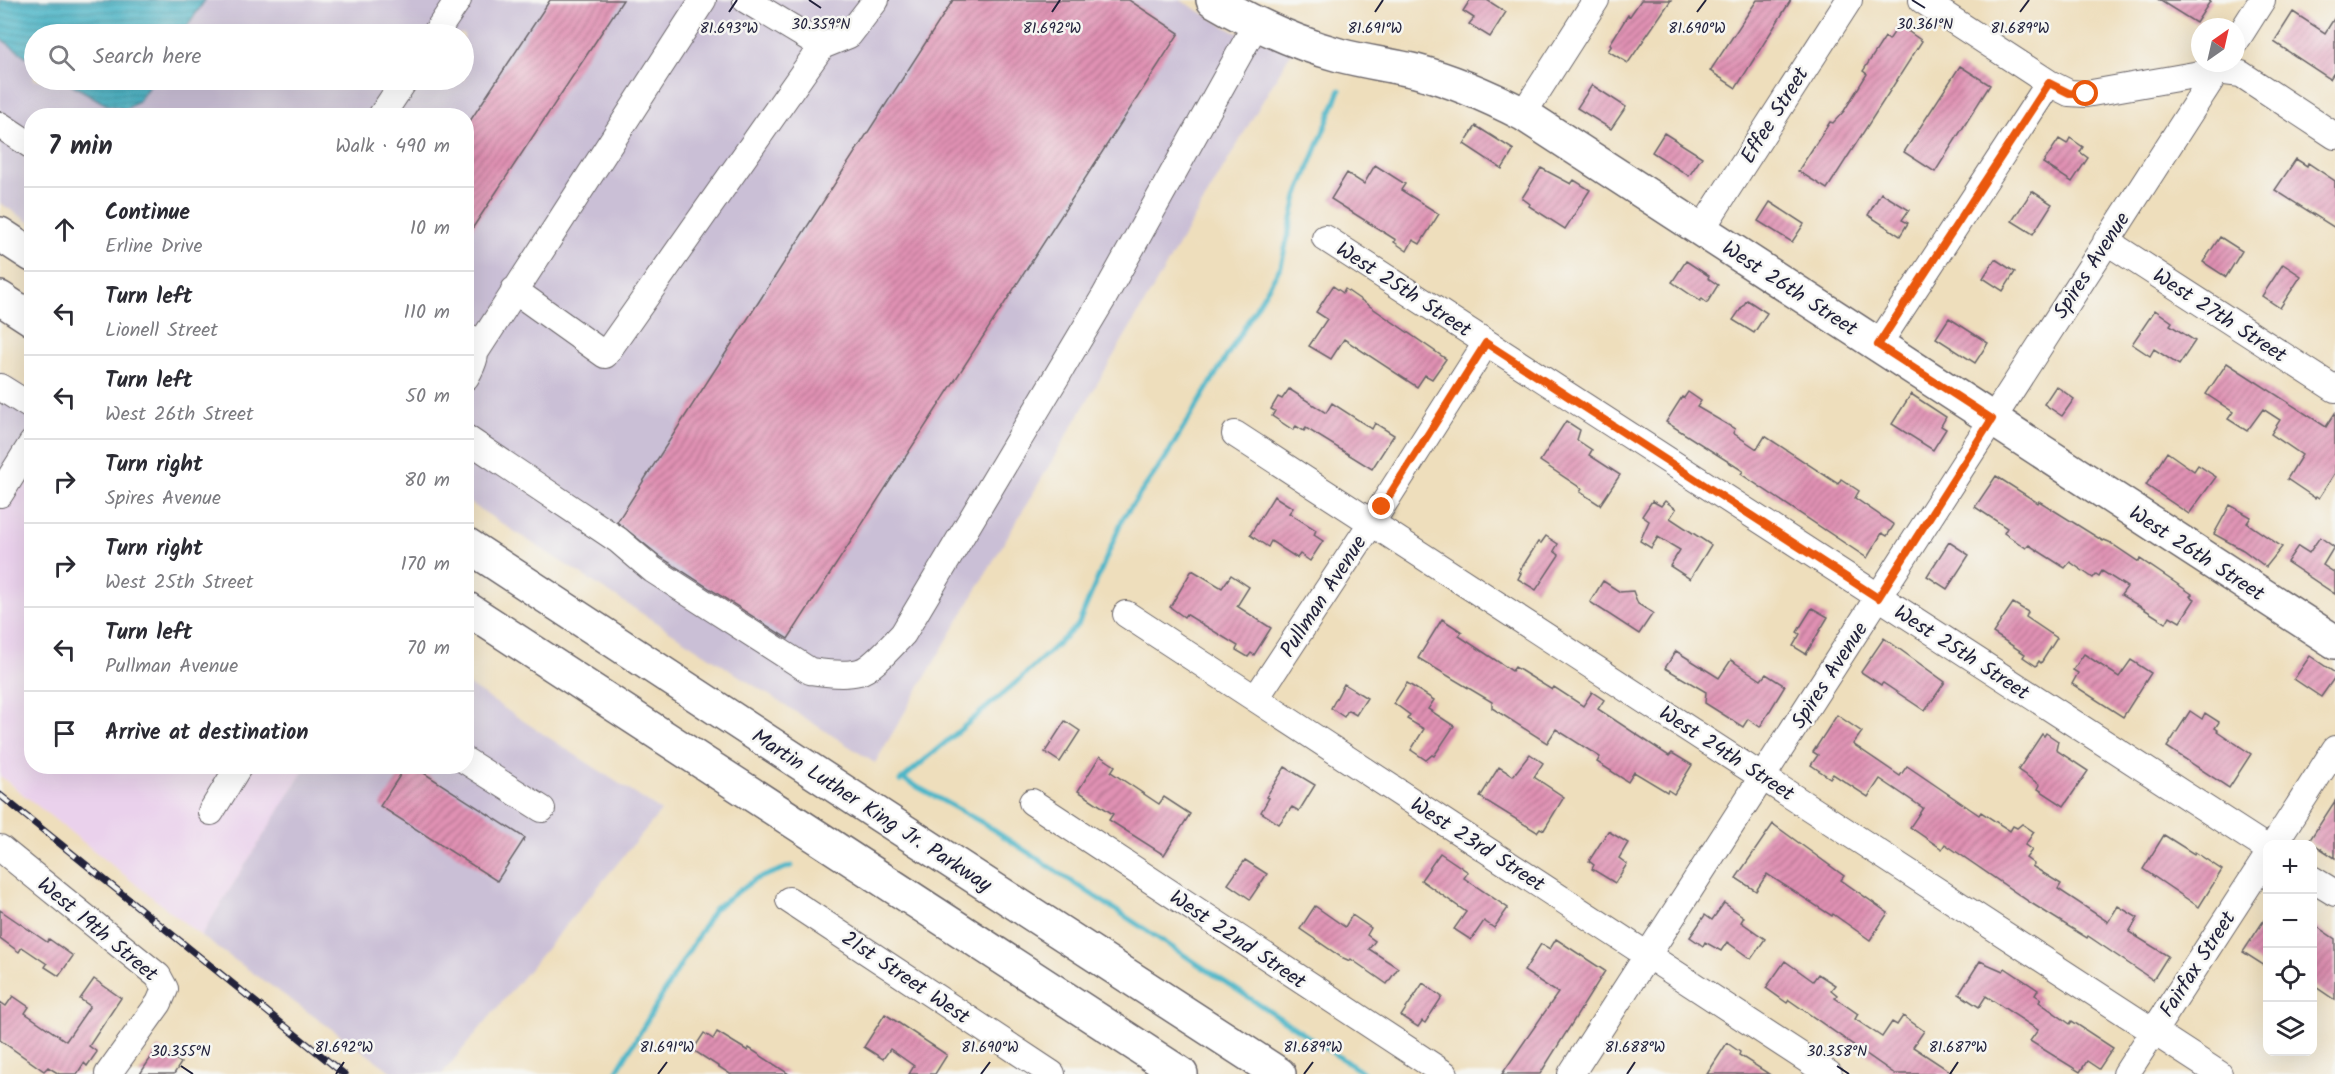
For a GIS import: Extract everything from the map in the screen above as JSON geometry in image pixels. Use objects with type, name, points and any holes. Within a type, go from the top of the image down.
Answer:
[{"type":"main road","name":"West 26th Street","points":[[1213,0],[1256,24],[1339,55],[1450,81],[1493,98],[1522,114],[2335,642]]},
{"type":"main road","points":[[0,234],[24,250]]},
{"type":"main road","points":[[0,298],[24,314]]},
{"type":"main road","name":"Martin Luther King Jr. Parkway","points":[[474,549],[1279,1074]]},
{"type":"main road","points":[[474,613],[1181,1074]]},
{"type":"street","points":[[442,24],[458,0]]},
{"type":"street","points":[[474,339],[514,290],[703,0]]},
{"type":"street","points":[[746,0],[822,46]]},
{"type":"street","points":[[514,290],[605,355],[822,46],[849,34],[876,0]]},
{"type":"street","points":[[1522,114],[1596,0]]},
{"type":"street","name":"Effee Street","points":[[1701,230],[1849,0]]},
{"type":"street","points":[[1922,0],[2049,83],[2069,93],[2086,94],[2195,72]]},
{"type":"street","points":[[2245,27],[2262,0]]},
{"type":"street","points":[[474,443],[618,540],[653,570],[810,671],[861,672],[888,651],[903,634],[1104,297],[1256,24]]},
{"type":"street","name":"Spires Avenue","points":[[1571,1074],[2217,72]]},
{"type":"street","points":[[2235,72],[2335,136]]},
{"type":"street","points":[[1878,345],[2049,83]]},
{"type":"street","points":[[386,108],[398,90]]},
{"type":"street","points":[[0,125],[24,141]]},
{"type":"street","name":"West 25th Street","points":[[1325,238],[2263,846]]},
{"type":"street","name":"West 27th Street","points":[[2106,241],[2335,389]]},
{"type":"street","name":"Pullman Avenue","points":[[1256,698],[1486,343]]},
{"type":"street","points":[[0,387],[24,402]]},
{"type":"street","name":"West 24th Street","points":[[1234,434],[2219,1074]]},
{"type":"street","points":[[0,494],[24,456]]},
{"type":"street","name":"West 23rd Street","points":[[1126,614],[1829,1074]]},
{"type":"street","points":[[2277,840],[2335,749]]},
{"type":"street","points":[[474,766],[542,808]]},
{"type":"street","points":[[211,812],[234,774]]},
{"type":"street","name":"West 22nd Street","points":[[1032,802],[1445,1074]]},
{"type":"street","name":"West 19th Street","points":[[0,848],[158,976],[165,989],[159,1003],[108,1074]]},
{"type":"street","name":"Fairfax Street","points":[[2126,1074],[2263,863]]},
{"type":"street","points":[[2317,882],[2335,893]]},
{"type":"street","name":"21st Street West","points":[[789,900],[1021,1066],[1052,1074]]},
{"type":"shaded area","points":[[0,0],[1180,0],[1233,31],[1292,51],[875,763],[474,505],[474,108],[24,108],[24,218],[0,203]]},
{"type":"shaded area","points":[[0,372],[24,388],[24,445],[0,482]]},
{"type":"shaded area","points":[[24,445],[24,774],[302,774],[201,936],[0,776],[0,482]]},
{"type":"shaded area","points":[[474,689],[661,811],[442,1074],[395,1074],[201,936],[302,774],[474,774]]},
{"type":"water","points":[[0,0],[205,0],[189,24],[24,24],[24,55],[0,38]]},
{"type":"water","points":[[81,90],[146,90],[138,102],[128,108],[107,105]]},
{"type":"building","points":[[550,0],[623,0],[474,226],[474,115]]},
{"type":"building","points":[[953,0],[1129,0],[1179,33],[788,639],[662,558],[617,522]]},
{"type":"building","points":[[1470,0],[1487,0],[1506,12],[1490,37],[1469,24],[1474,18],[1463,11]]},
{"type":"building","points":[[1641,0],[1671,0],[1628,63],[1608,51],[1628,15],[1630,16]]},
{"type":"building","points":[[1757,0],[1791,0],[1736,88],[1710,71]]},
{"type":"building","points":[[2159,0],[2211,0],[2199,18],[2191,18],[2191,20]]},
{"type":"building","points":[[2293,12],[2325,33],[2335,17],[2335,71],[2330,79],[2274,42]]},
{"type":"building","points":[[1899,25],[1922,41],[1827,189],[1798,171],[1830,122],[1833,123],[1844,111],[1867,74],[1863,71],[1885,37],[1889,40]]},
{"type":"building","points":[[1960,66],[1990,85],[1935,172],[1904,152]]},
{"type":"building","points":[[1592,85],[1626,107],[1611,129],[1577,108]]},
{"type":"building","points":[[1476,126],[1514,150],[1502,169],[1464,144]]},
{"type":"building","points":[[1664,133],[1702,157],[1689,176],[1652,152]]},
{"type":"building","points":[[2070,138],[2083,147],[2080,152],[2088,158],[2072,182],[2043,163],[2059,139],[2067,144]]},
{"type":"building","points":[[2296,159],[2307,166],[2308,163],[2335,181],[2335,228],[2275,190]]},
{"type":"building","points":[[1375,165],[1405,184],[1401,190],[1439,214],[1420,244],[1413,240],[1407,251],[1394,242],[1396,240],[1331,199],[1347,173],[1364,184]]},
{"type":"building","points":[[1541,168],[1571,184],[1574,180],[1590,190],[1565,229],[1529,206],[1530,204],[1522,198]]},
{"type":"building","points":[[2032,191],[2052,204],[2033,234],[2012,221]]},
{"type":"building","points":[[1881,193],[1909,210],[1902,220],[1908,223],[1900,236],[1868,215]]},
{"type":"building","points":[[1770,202],[1804,224],[1792,242],[1758,221]]},
{"type":"building","points":[[2220,237],[2242,251],[2226,277],[2203,262]]},
{"type":"building","points":[[1995,259],[2015,272],[2003,291],[1983,278]]},
{"type":"building","points":[[1686,261],[1718,285],[1707,303],[1702,299],[1700,301],[1672,282]]},
{"type":"building","points":[[2283,264],[2301,276],[2280,308],[2262,296]]},
{"type":"building","points":[[1333,286],[1343,293],[1345,289],[1446,359],[1432,379],[1425,375],[1417,387],[1344,339],[1331,359],[1309,346],[1327,319],[1316,312]]},
{"type":"building","points":[[1747,300],[1767,313],[1754,333],[1733,320]]},
{"type":"building","points":[[2155,310],[2172,322],[2170,325],[2195,341],[2179,365],[2154,349],[2150,356],[2132,344]]},
{"type":"building","points":[[1949,318],[1988,343],[1975,363],[1936,338]]},
{"type":"building","points":[[2227,363],[2326,427],[2335,413],[2335,473],[2319,498],[2316,496],[2315,498],[2287,479],[2302,455],[2271,434],[2280,420],[2263,409],[2247,431],[2228,419],[2233,412],[2206,394]]},
{"type":"building","points":[[2056,386],[2074,399],[2062,416],[2044,404]]},
{"type":"building","points":[[1289,389],[1326,413],[1332,403],[1372,429],[1375,423],[1394,435],[1372,469],[1306,428],[1304,431],[1296,426],[1293,430],[1272,416],[1275,411],[1271,409],[1278,397],[1282,399]]},
{"type":"building","points":[[1688,392],[1701,401],[1697,407],[1735,429],[1733,433],[1757,449],[1765,436],[1838,484],[1841,479],[1859,491],[1855,498],[1894,525],[1887,536],[1882,533],[1867,558],[1741,474],[1743,471],[1666,422],[1682,397],[1684,398]]},
{"type":"building","points":[[1911,394],[1946,417],[1941,426],[1946,429],[1933,450],[1892,424]]},
{"type":"building","points":[[1566,421],[1580,430],[1577,440],[1592,450],[1589,455],[1620,475],[1600,505],[1580,492],[1582,489],[1540,461]]},
{"type":"building","points":[[2167,452],[2194,471],[2198,465],[2216,477],[2189,514],[2146,485]]},
{"type":"building","points":[[1996,476],[2139,562],[2140,559],[2192,594],[2190,596],[2195,599],[2180,622],[2170,616],[2166,623],[2121,595],[2127,587],[2102,571],[2099,576],[2096,574],[2093,578],[2070,562],[2065,568],[2029,545],[2026,548],[2004,533],[2007,528],[1975,507]]},
{"type":"building","points":[[1274,496],[1293,508],[1289,513],[1316,530],[1314,535],[1323,541],[1310,561],[1300,554],[1297,558],[1271,541],[1268,547],[1250,535]]},
{"type":"building","points":[[1652,501],[1661,506],[1665,501],[1676,509],[1670,518],[1711,545],[1690,579],[1670,566],[1680,550],[1658,537],[1651,548],[1640,541],[1649,521],[1642,516]]},
{"type":"building","points":[[2230,505],[2251,517],[2247,523],[2282,547],[2266,567],[2243,550],[2214,534]]},
{"type":"building","points":[[1546,536],[1558,544],[1554,551],[1559,555],[1536,590],[1518,579],[1521,573],[1519,572],[1538,542],[1541,543]]},
{"type":"building","points":[[2320,537],[2334,547],[2323,565],[2335,573],[2335,594],[2287,562],[2298,546],[2309,553]]},
{"type":"building","points":[[1949,542],[1969,555],[1947,589],[1927,576]]},
{"type":"building","points":[[1192,570],[1222,588],[1231,575],[1249,587],[1237,606],[1271,628],[1254,655],[1251,653],[1248,657],[1236,650],[1238,646],[1186,614],[1184,617],[1170,607]]},
{"type":"building","points":[[1603,581],[1620,592],[1633,591],[1638,604],[1653,613],[1639,634],[1590,602]]},
{"type":"building","points":[[2013,603],[2028,612],[2026,617],[2057,638],[2041,663],[2039,661],[2036,666],[2023,657],[2025,654],[1993,633]]},
{"type":"building","points":[[1812,608],[1828,617],[1806,654],[1793,646],[1800,634],[1797,632]]},
{"type":"building","points":[[1442,619],[1462,632],[1459,636],[1512,671],[1515,667],[1552,690],[1554,687],[1583,706],[1592,692],[1604,700],[1598,709],[1669,756],[1672,753],[1692,765],[1674,794],[1634,772],[1628,782],[1597,762],[1600,757],[1556,729],[1547,743],[1492,708],[1492,702],[1418,658]]},
{"type":"building","points":[[1884,638],[1945,682],[1925,711],[1883,683],[1881,685],[1861,672]]},
{"type":"building","points":[[1676,651],[1719,678],[1731,660],[1761,680],[1766,674],[1785,686],[1760,727],[1748,719],[1743,727],[1705,703],[1706,692],[1665,668]]},
{"type":"building","points":[[2084,654],[2119,677],[2131,660],[2151,673],[2123,717],[2072,684],[2078,673],[2073,670]]},
{"type":"building","points":[[2310,656],[2335,673],[2335,677],[2321,697],[2294,679]]},
{"type":"building","points":[[1407,683],[1434,700],[1428,709],[1454,726],[1434,756],[1426,760],[1411,750],[1424,729],[1407,719],[1410,715],[1394,703]]},
{"type":"building","points":[[1344,684],[1367,698],[1356,715],[1348,710],[1344,717],[1331,708]]},
{"type":"building","points":[[2190,711],[2202,719],[2205,713],[2219,722],[2215,728],[2217,731],[2251,754],[2229,788],[2167,747]]},
{"type":"building","points":[[1837,715],[1862,732],[1853,744],[1900,776],[1907,766],[1979,815],[1981,812],[2010,831],[2013,826],[2017,828],[2022,824],[2034,832],[2025,845],[2032,850],[2026,858],[2034,864],[2032,866],[2061,884],[2058,889],[2108,922],[2118,906],[2138,918],[2129,932],[2168,956],[2153,980],[2088,936],[2087,938],[2031,903],[1945,844],[1942,849],[1910,827],[1923,808],[1880,779],[1868,797],[1833,774],[1830,778],[1811,765],[1818,755],[1813,752]]},
{"type":"building","points":[[1065,721],[1080,731],[1060,762],[1045,752]]},
{"type":"building","points":[[2046,733],[2058,741],[2056,750],[2088,771],[2064,806],[2038,789],[2040,785],[2018,770],[2042,734],[2044,736]]},
{"type":"building","points":[[1530,754],[1543,763],[1534,777],[1564,797],[1544,830],[1540,828],[1537,832],[1480,797],[1499,767],[1513,776]]},
{"type":"building","points":[[1100,756],[1115,766],[1111,772],[1159,804],[1164,797],[1190,814],[1164,855],[1109,820],[1113,814],[1078,791]]},
{"type":"building","points":[[1285,767],[1315,785],[1299,811],[1292,807],[1279,824],[1261,812],[1269,798],[1266,797]]},
{"type":"building","points":[[401,774],[425,774],[525,838],[497,881],[380,806]]},
{"type":"building","points":[[2335,801],[2335,858],[2317,846],[2317,840],[2310,840]]},
{"type":"building","points":[[1773,824],[1844,876],[1841,880],[1888,913],[1870,940],[1833,914],[1832,916],[1767,874],[1756,891],[1736,878]]},
{"type":"building","points":[[1608,831],[1628,843],[1619,858],[1627,864],[1615,883],[1592,869],[1594,865],[1589,861]]},
{"type":"building","points":[[2164,835],[2222,870],[2199,907],[2143,869]]},
{"type":"building","points":[[1440,853],[1468,872],[1464,878],[1508,908],[1494,928],[1484,921],[1471,940],[1454,929],[1466,912],[1421,880]]},
{"type":"building","points":[[1245,860],[1267,874],[1250,899],[1228,884]]},
{"type":"building","points":[[1724,903],[1744,917],[1741,922],[1765,939],[1751,959],[1727,942],[1721,951],[1705,942],[1703,946],[1690,937],[1705,915],[1712,920]]},
{"type":"building","points":[[1315,906],[1345,927],[1352,915],[1371,928],[1367,935],[1375,941],[1369,949],[1398,968],[1387,984],[1351,959],[1350,961],[1341,957],[1300,929]]},
{"type":"building","points":[[0,910],[47,942],[49,939],[73,956],[59,976],[45,967],[47,964],[22,947],[19,952],[0,938]]},
{"type":"building","points":[[2263,922],[2263,965],[2243,952]]},
{"type":"building","points":[[2317,927],[2335,939],[2335,1000],[2317,988]]},
{"type":"building","points":[[1556,939],[1605,971],[1540,1074],[1502,1074],[1558,993],[1524,971],[1541,944],[1550,949]]},
{"type":"building","points":[[1785,961],[1813,981],[1818,974],[1835,985],[1831,990],[1837,995],[1835,998],[1858,1014],[1855,1019],[1882,1037],[1892,1022],[1897,1025],[1903,1016],[1924,1031],[1913,1047],[1954,1074],[1895,1074],[1789,1000],[1787,1003],[1766,988]]},
{"type":"building","points":[[1980,961],[2003,971],[2005,968],[2038,990],[2035,995],[2041,999],[2039,1002],[2070,1024],[2072,1021],[2113,1048],[2099,1069],[2087,1061],[2080,1072],[2030,1041],[2038,1030],[1986,996],[1979,1007],[1959,994]]},
{"type":"building","points":[[94,979],[121,998],[89,1046],[97,1052],[87,1066],[84,1063],[77,1074],[59,1074],[48,1067],[44,1071],[0,1040],[0,1002],[6,1006],[13,996],[29,1007],[25,1013],[66,1041],[90,1006],[80,999]]},
{"type":"building","points":[[1423,983],[1442,997],[1425,1023],[1422,1021],[1418,1027],[1401,1016]]},
{"type":"building","points":[[885,1014],[947,1055],[935,1074],[909,1074],[914,1066],[890,1049],[883,1059],[864,1047]]},
{"type":"building","points":[[717,1032],[748,1051],[749,1048],[789,1074],[730,1074],[693,1050],[704,1033],[713,1039]]},
{"type":"building","points":[[1727,1043],[1740,1052],[1739,1055],[1769,1074],[1707,1074]]},
{"type":"building","points":[[158,1047],[181,1063],[174,1074],[140,1074]]},
{"type":"waterway","points":[[900,781],[1020,679],[1078,625],[1123,518],[1166,457],[1281,266],[1297,197],[1340,90]]},
{"type":"waterway","points":[[903,779],[983,823],[1365,1074]]},
{"type":"waterway","points":[[615,1074],[714,909],[754,880],[791,866]]},
{"type":"railway","points":[[0,795],[344,1074]]},
{"type":"route","points":[[1382,507],[1486,343],[1878,598],[1992,419],[1878,345],[2049,83],[2069,93],[2086,94]]}]
